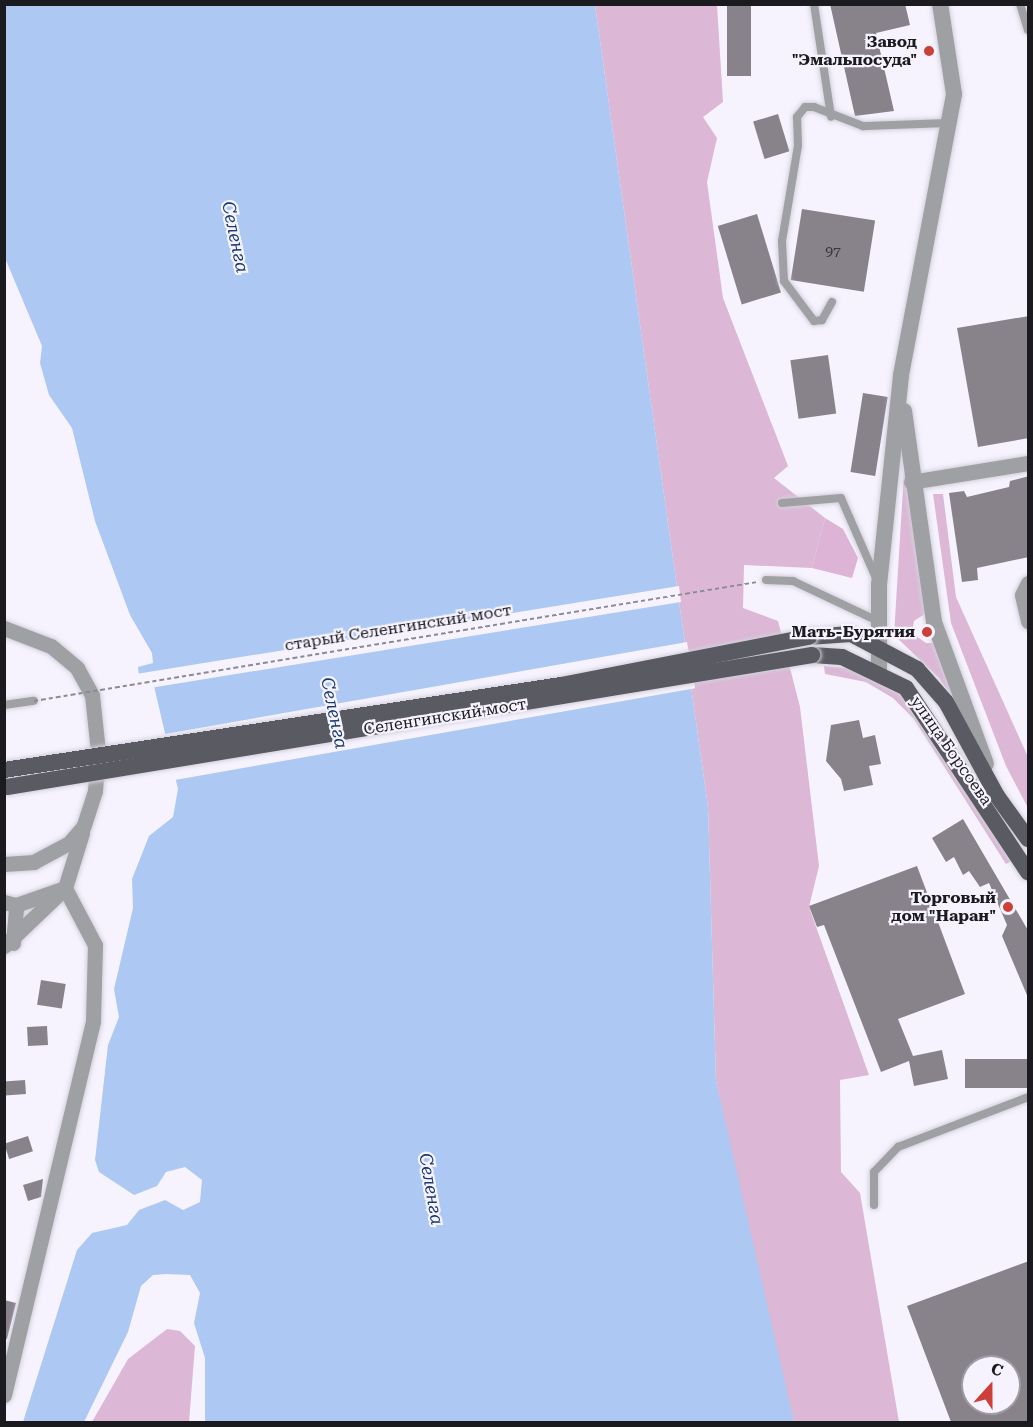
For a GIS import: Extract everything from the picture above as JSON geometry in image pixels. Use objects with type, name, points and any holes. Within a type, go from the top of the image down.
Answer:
[{"type":"main road","name":"улица Борсоева","points":[[809,637],[851,634],[877,644],[917,669],[946,702],[997,796],[1029,839]]},
{"type":"main road","name":"Селенгинский мост","points":[[5,781],[561,685],[809,637]]},
{"type":"main road","name":"улица Борсоева","points":[[812,655],[842,657],[879,671],[906,688],[932,720],[1029,872]]},
{"type":"main road","name":"Селенгинский мост","points":[[5,781],[812,655]]},
{"type":"street","points":[[879,671],[877,644],[879,585],[901,375],[951,123],[952,64],[940,4]]},
{"type":"street","points":[[901,375],[911,482],[934,622],[997,796]]},
{"type":"street","points":[[911,482],[1029,464]]},
{"type":"street","points":[[1029,584],[1022,596],[1029,621]]},
{"type":"street","points":[[851,634],[878,621]]},
{"type":"street","points":[[4,628],[51,646],[78,668],[92,695],[98,751],[95,791],[65,888],[9,945]]},
{"type":"street","points":[[4,864],[34,862],[69,843],[84,827]]},
{"type":"street","points":[[9,945],[10,903],[65,888]]},
{"type":"street","points":[[4,1395],[9,1358],[93,1021],[95,945],[65,888]]},
{"type":"lane","points":[[814,4],[831,117]]},
{"type":"lane","points":[[1020,4],[1029,30]]},
{"type":"lane","points":[[832,303],[822,320],[806,315],[784,281],[782,241],[798,145],[797,117],[805,107],[863,126],[951,123]]},
{"type":"lane","points":[[782,503],[841,498],[879,585]]},
{"type":"lane","points":[[766,580],[793,581],[878,621]]},
{"type":"lane","points":[[4,705],[34,701]]},
{"type":"lane","points":[[874,1205],[874,1172],[897,1147],[1029,1097]]},
{"type":"path","name":"старый Селенгинский мост","points":[[34,701],[766,580]]},
{"type":"shaded area","points":[[595,5],[717,5],[723,102],[703,117],[717,138],[707,182],[723,298],[788,466],[774,478],[825,518],[812,568],[744,565],[743,608],[778,621],[800,707],[819,866],[809,907],[869,1075],[840,1080],[841,1172],[860,1193],[899,1422],[794,1422],[763,1302],[716,1081],[708,807]]},
{"type":"shaded area","points":[[905,456],[931,610],[914,621],[912,633],[926,643],[941,643],[971,722],[938,677],[894,635]]},
{"type":"shaded area","points":[[933,494],[943,494],[956,597],[1028,757],[1028,808],[1006,766],[951,623]]},
{"type":"shaded area","points":[[825,518],[843,529],[858,558],[852,578],[812,568]]},
{"type":"shaded area","points":[[824,666],[857,669],[898,690],[1011,861],[1006,864],[914,719],[893,698],[866,682],[825,674]]},
{"type":"shaded area","points":[[167,1329],[180,1331],[195,1346],[189,1422],[92,1422],[128,1359]]},
{"type":"water","name":"Селенга","points":[[4,5],[595,5],[708,807],[716,1081],[794,1422],[205,1422],[205,1358],[194,1323],[200,1293],[190,1275],[166,1274],[153,1275],[141,1286],[128,1332],[84,1422],[23,1422],[77,1250],[92,1233],[127,1225],[139,1210],[165,1200],[183,1210],[200,1202],[202,1180],[185,1167],[166,1172],[157,1186],[134,1195],[99,1172],[95,1160],[108,1045],[119,1017],[114,989],[133,908],[132,879],[149,836],[173,817],[178,789],[154,686],[140,684],[138,667],[153,663],[152,653],[130,615],[95,521],[72,428],[49,395],[40,363],[42,346],[5,258]]},
{"type":"pier","points":[[679,586],[681,602],[150,688],[137,684],[136,674]]},
{"type":"pier","points":[[687,642],[695,688],[169,781],[161,735]]},
{"type":"building","points":[[727,4],[751,4],[751,76],[727,76]]},
{"type":"building","points":[[830,4],[905,4],[910,25],[876,33],[894,111],[855,116]]},
{"type":"building","points":[[778,114],[789,151],[765,159],[753,122]]},
{"type":"building","points":[[802,209],[875,221],[864,292],[791,280]]},
{"type":"building","points":[[757,214],[781,292],[742,304],[718,226]]},
{"type":"building","points":[[1029,316],[1029,438],[978,447],[957,328]]},
{"type":"building","points":[[828,355],[836,413],[799,419],[790,360]]},
{"type":"building","points":[[863,393],[888,397],[875,476],[850,472]]},
{"type":"building","points":[[1029,476],[1029,557],[977,568],[978,580],[962,582],[949,493],[964,491],[967,497],[1009,487],[1010,481]]},
{"type":"building","points":[[859,720],[863,738],[875,735],[881,764],[869,766],[873,785],[844,791],[841,779],[826,761],[831,725]]},
{"type":"building","name":"Торговый дом \"Наран\"","points":[[963,819],[1029,932],[1029,1000],[1002,936],[1007,925],[989,883],[980,887],[969,871],[963,875],[954,857],[946,862],[932,838]]},
{"type":"building","points":[[917,866],[965,994],[898,1019],[913,1056],[942,1050],[948,1079],[914,1086],[909,1061],[881,1072],[824,925],[817,927],[809,906]]},
{"type":"building","points":[[41,980],[66,984],[62,1009],[37,1005]]},
{"type":"building","points":[[47,1026],[48,1045],[28,1046],[27,1027]]},
{"type":"building","points":[[965,1059],[1028,1059],[1028,1088],[965,1088]]},
{"type":"building","points":[[25,1080],[26,1094],[5,1095],[4,1081]]},
{"type":"building","points":[[28,1136],[33,1151],[9,1159],[4,1144]]},
{"type":"building","points":[[43,1179],[41,1197],[28,1201],[23,1185]]},
{"type":"building","points":[[1029,1261],[1029,1422],[951,1422],[907,1306]]},
{"type":"building","points":[[4,1300],[16,1303],[7,1339],[4,1339]]},
{"type":"place","name":"Завод \"Эмальпосуда\"","points":[[929,51]]},
{"type":"place","name":"Мать-Бурятия","points":[[927,632]]},
{"type":"place","name":"Торговый дом \"Наран\"","points":[[1008,907]]}]
